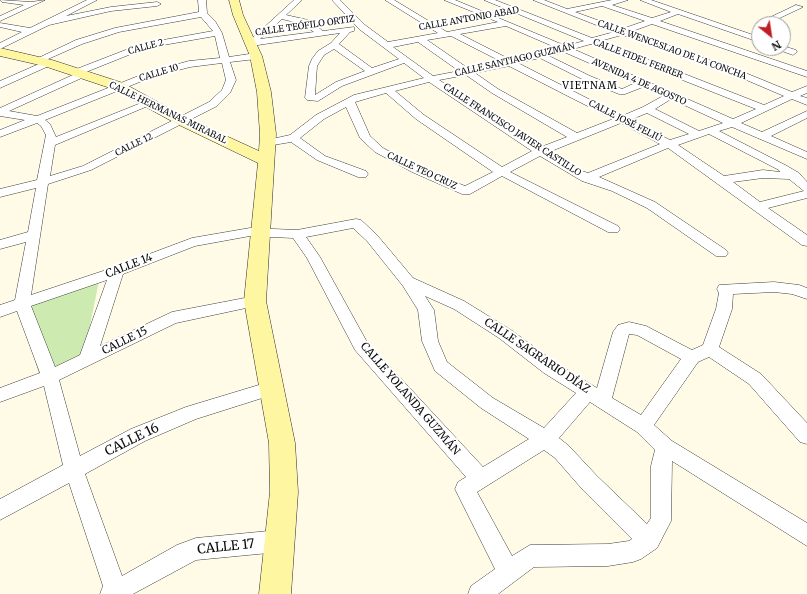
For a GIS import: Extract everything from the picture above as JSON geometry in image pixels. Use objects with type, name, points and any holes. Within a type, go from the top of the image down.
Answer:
[{"type":"main road","points":[[234,0],[238,15],[253,50],[264,92],[266,151],[264,195],[255,301],[272,388],[282,450],[284,492],[276,592]]},
{"type":"main road","name":"CALLE HERMANAS MIRABAL","points":[[0,52],[42,62],[118,86],[182,121],[266,151]]},
{"type":"street","points":[[2,0],[33,4]]},
{"type":"street","points":[[0,19],[41,0]]},
{"type":"street","points":[[0,46],[93,0]]},
{"type":"street","points":[[46,23],[111,9],[157,10],[203,14],[202,0]]},
{"type":"street","points":[[253,50],[288,5],[298,0]]},
{"type":"street","name":"CALLE FRANCISCO JAVIER CASTILLO","points":[[336,0],[362,27],[388,45],[431,79],[540,151],[572,172],[616,188],[651,205],[721,253]]},
{"type":"street","name":"CALLE JOSÉ FELIÚ","points":[[389,0],[449,34],[511,63],[623,119],[669,144],[722,180],[807,242]]},
{"type":"street","name":"AVENIDA 4 DE AGOSTO","points":[[448,0],[507,23],[641,84],[806,154]]},
{"type":"street","name":"CALLE FIDEL FERRER","points":[[488,0],[591,42],[765,109]]},
{"type":"street","name":"CALLE WENCESLAO DE LA CONCHA","points":[[537,0],[740,74],[807,102]]},
{"type":"street","points":[[591,0],[807,74]]},
{"type":"street","name":"CALLE ANTONIO ABAD","points":[[388,45],[624,0]]},
{"type":"street","points":[[644,0],[751,37]]},
{"type":"street","points":[[778,16],[799,7]]},
{"type":"street","points":[[0,85],[95,36],[157,10]]},
{"type":"street","name":"CALLE SANTIAGO GUZMÁN","points":[[266,151],[293,138],[320,117],[358,97],[431,79],[468,73],[511,63],[591,42],[652,22],[677,12]]},
{"type":"street","name":"CALLE 12","points":[[0,193],[44,182],[87,168],[213,104],[227,91],[231,80],[218,34],[212,23],[203,14]]},
{"type":"street","points":[[280,16],[305,22],[322,33]]},
{"type":"street","points":[[0,25],[31,31]]},
{"type":"street","name":"CALLE TEÓFILO ORTIZ","points":[[253,50],[322,33],[362,27]]},
{"type":"street","points":[[737,32],[751,27]]},
{"type":"street","points":[[347,30],[334,45],[321,53],[313,66],[310,98],[315,99],[339,84],[406,59]]},
{"type":"street","name":"CALLE 2","points":[[0,113],[80,73],[144,46],[193,36],[218,34]]},
{"type":"street","points":[[419,39],[495,91],[576,137]]},
{"type":"street","points":[[334,45],[350,55],[371,72]]},
{"type":"street","name":"CALLE 10","points":[[0,134],[118,86],[181,66],[225,58],[253,50]]},
{"type":"street","points":[[542,55],[587,78],[622,92],[641,84]]},
{"type":"street","points":[[586,178],[669,144],[733,123],[807,89]]},
{"type":"street","points":[[388,90],[420,117],[500,171],[613,229]]},
{"type":"street","name":"CALLE TEO CRUZ","points":[[349,101],[365,138],[379,150],[416,170],[466,191],[500,171],[540,151],[647,109],[670,96]]},
{"type":"street","points":[[51,143],[150,103]]},
{"type":"street","points":[[647,109],[699,135]]},
{"type":"street","points":[[0,113],[37,119],[49,128],[51,135],[51,143],[33,235],[22,303],[50,377],[74,470],[114,593]]},
{"type":"street","points":[[763,136],[805,117]]},
{"type":"street","points":[[712,131],[783,168],[795,176],[807,188]]},
{"type":"street","points":[[293,138],[321,158],[362,174]]},
{"type":"street","points":[[722,180],[763,174],[795,176]]},
{"type":"street","points":[[759,207],[771,202],[807,194]]},
{"type":"street","name":"CALLE SAGRARIO DÍAZ","points":[[261,233],[297,234],[356,223],[372,238],[408,282],[459,305],[506,334],[550,368],[643,426],[665,448],[807,535]]},
{"type":"street","name":"CALLE 14","points":[[0,311],[118,271],[192,242],[246,233],[261,233]]},
{"type":"street","name":"CALLE YOLANDA GUZMÁN","points":[[297,234],[313,257],[361,346],[480,478]]},
{"type":"street","points":[[0,245],[33,235]]},
{"type":"street","points":[[87,360],[118,271]]},
{"type":"street","points":[[408,282],[426,310],[430,341],[441,366],[487,403],[545,439],[562,452],[590,483],[649,540]]},
{"type":"street","points":[[643,426],[692,357],[710,349],[724,309],[726,293],[724,288],[774,287],[794,290],[807,294]]},
{"type":"street","name":"CALLE 15","points":[[0,395],[50,377],[179,316],[255,301]]},
{"type":"street","points":[[508,572],[465,489],[480,478],[545,439],[595,396],[621,332],[624,329],[629,328],[640,330],[692,357]]},
{"type":"street","points":[[710,349],[755,379],[807,436]]},
{"type":"street","name":"CALLE 16","points":[[0,510],[138,435],[192,412],[272,388]]},
{"type":"street","points":[[479,594],[530,556],[608,555],[633,551],[649,540],[661,521],[661,466],[665,448]]},
{"type":"street","name":"CALLE 17","points":[[114,593],[185,553],[196,549],[279,541]]},
{"type":"green space","points":[[99,281],[83,359],[40,379],[21,307]]},
{"type":"district","name":"VIETNAM","points":[[590,86]]}]
